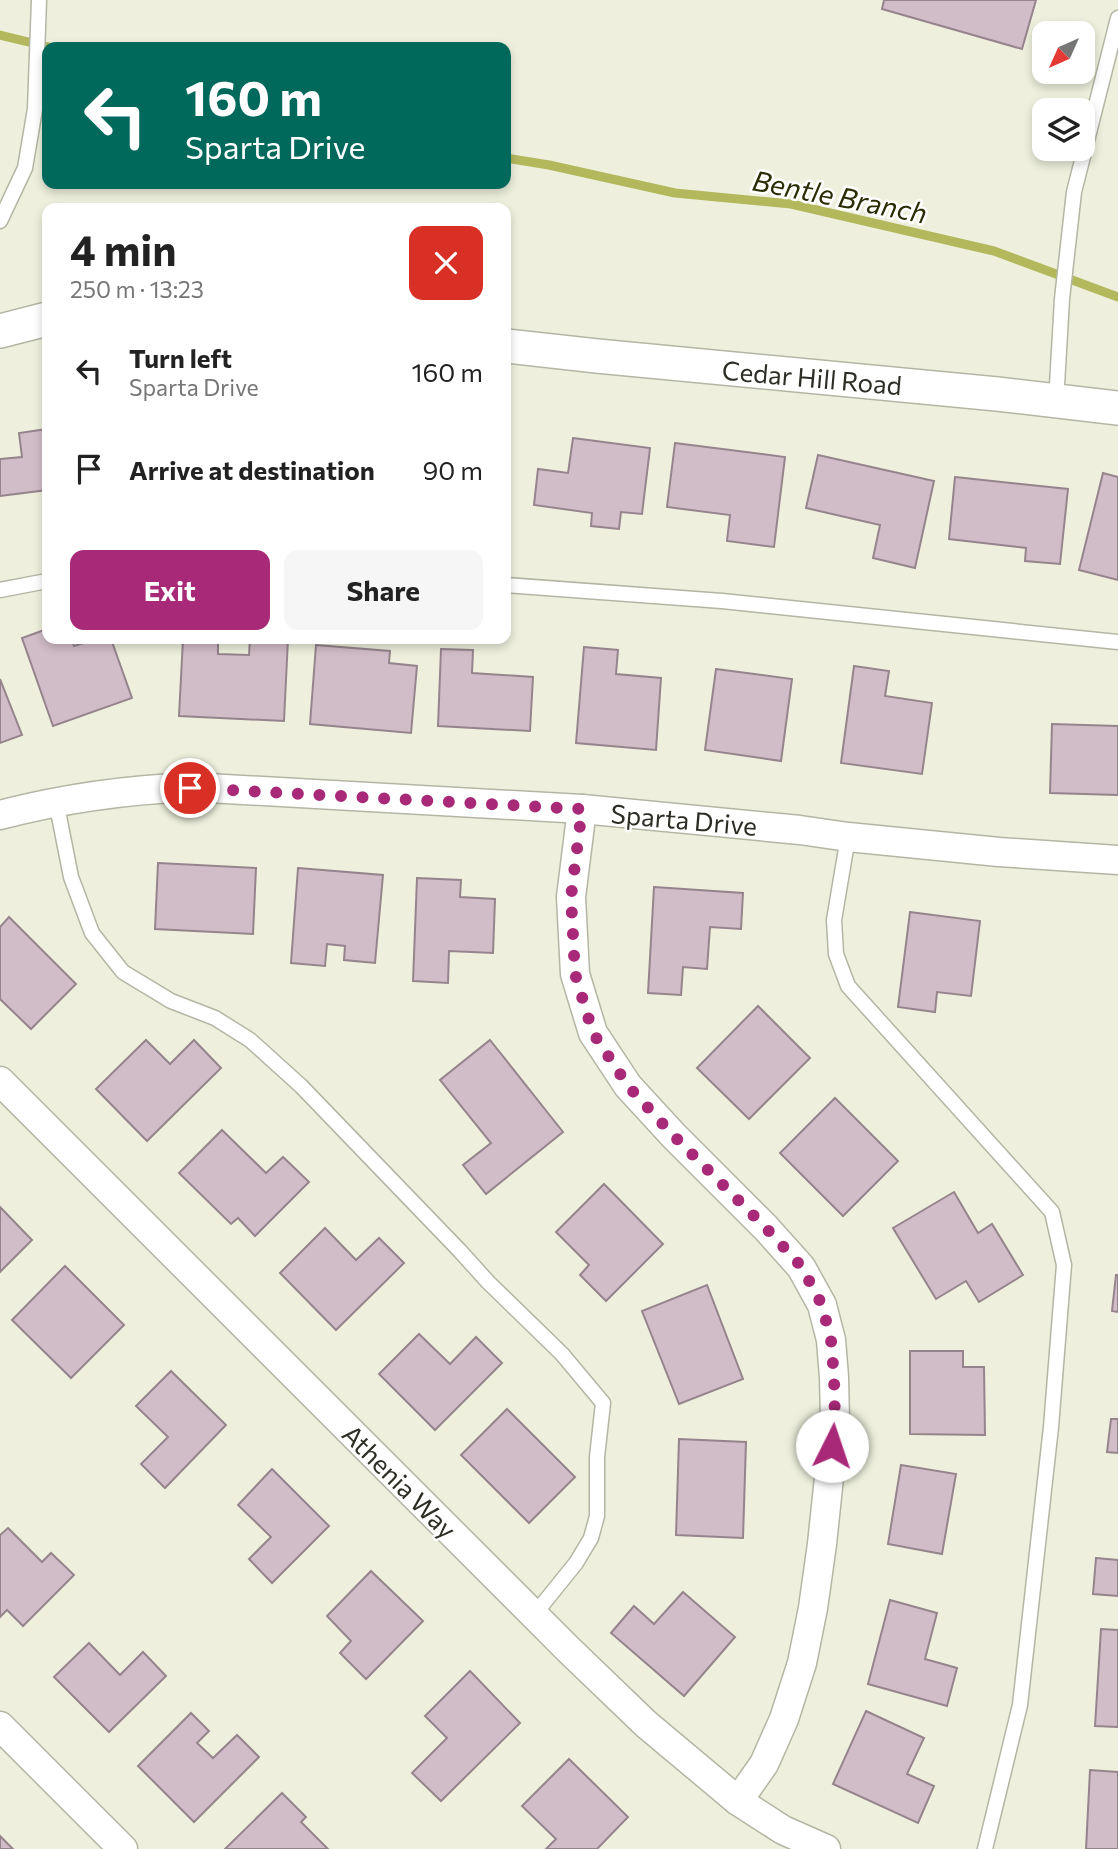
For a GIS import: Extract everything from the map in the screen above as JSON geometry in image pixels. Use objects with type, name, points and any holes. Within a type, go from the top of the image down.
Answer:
[{"type":"street","points":[[0,331],[42,320]]},
{"type":"street","name":"Cedar Hill Road","points":[[511,346],[1118,408]]},
{"type":"street","name":"Sparta Drive","points":[[0,815],[56,801],[107,793],[190,788],[582,809],[999,852],[1118,860]]},
{"type":"street","points":[[582,809],[571,897],[575,974],[593,1033],[628,1086],[801,1266],[822,1305],[831,1340],[835,1421],[822,1544],[805,1652],[784,1719],[764,1765],[738,1801]]},
{"type":"street","name":"Athenia Way","points":[[0,1081],[646,1724],[738,1801],[783,1830],[826,1849]]},
{"type":"street","points":[[0,1726],[123,1849]]},
{"type":"lane","points":[[0,221],[25,169],[36,109],[39,0]]},
{"type":"lane","points":[[1056,401],[1062,299],[1074,192],[1118,18]]},
{"type":"lane","points":[[0,590],[42,582]]},
{"type":"lane","points":[[511,585],[722,601],[1118,642]]},
{"type":"lane","points":[[56,801],[71,877],[92,933],[123,972],[171,1001],[227,1025],[250,1040],[302,1086],[488,1282],[562,1354],[603,1403],[597,1457],[597,1516],[591,1538],[576,1563],[534,1615]]},
{"type":"lane","points":[[848,837],[834,920],[836,954],[848,986],[1052,1212],[1064,1265],[1051,1427],[1020,1705],[985,1849]]},
{"type":"building","points":[[884,0],[1036,0],[1022,49],[882,9]]},
{"type":"building","points":[[42,430],[42,491],[0,496],[0,459],[22,457],[19,433]]},
{"type":"building","points":[[573,438],[650,448],[642,514],[621,512],[619,529],[591,526],[592,513],[534,505],[538,469],[568,473]]},
{"type":"building","points":[[675,443],[785,457],[774,547],[727,541],[730,515],[667,507]]},
{"type":"building","points":[[818,455],[934,481],[915,568],[873,558],[880,525],[806,508]]},
{"type":"building","points":[[1103,473],[1118,477],[1118,580],[1079,570]]},
{"type":"building","points":[[955,477],[1068,489],[1060,564],[1025,561],[1026,548],[949,539]]},
{"type":"building","points":[[42,631],[42,644],[113,644],[132,698],[53,726],[22,638]]},
{"type":"building","points":[[183,644],[218,644],[218,654],[249,655],[250,644],[288,644],[284,721],[179,716]]},
{"type":"building","points":[[316,645],[390,651],[389,663],[417,666],[411,733],[310,724]]},
{"type":"building","points":[[584,647],[618,650],[616,674],[661,678],[656,750],[576,743]]},
{"type":"building","points":[[441,649],[473,650],[472,673],[533,677],[530,731],[438,726]]},
{"type":"building","points":[[854,666],[889,671],[885,696],[932,703],[922,774],[841,763]]},
{"type":"building","points":[[716,669],[792,679],[781,761],[705,750]]},
{"type":"building","points":[[0,679],[22,735],[0,743]]},
{"type":"building","points":[[1052,724],[1118,726],[1118,795],[1050,793]]},
{"type":"building","points":[[158,863],[256,868],[253,934],[155,929]]},
{"type":"building","points":[[298,868],[383,875],[375,963],[344,960],[345,946],[327,944],[325,966],[291,963]]},
{"type":"building","points":[[417,878],[461,880],[460,897],[495,899],[493,953],[449,951],[448,983],[413,981]]},
{"type":"building","points":[[654,887],[743,893],[741,929],[710,927],[707,969],[683,967],[681,995],[648,993]]},
{"type":"building","points":[[910,912],[980,921],[971,996],[937,992],[935,1012],[898,1007]]},
{"type":"building","points":[[9,917],[76,984],[31,1029],[0,999],[0,927]]},
{"type":"building","points":[[758,1006],[810,1058],[749,1119],[697,1068]]},
{"type":"building","points":[[146,1040],[170,1064],[194,1040],[221,1068],[147,1141],[96,1089]]},
{"type":"building","points":[[490,1040],[563,1132],[486,1194],[463,1165],[491,1143],[440,1080]]},
{"type":"building","points":[[835,1098],[898,1161],[843,1216],[780,1153]]},
{"type":"building","points":[[222,1130],[266,1173],[283,1157],[309,1182],[255,1236],[238,1218],[231,1224],[179,1173]]},
{"type":"building","points":[[604,1184],[663,1244],[606,1301],[580,1275],[589,1265],[556,1232]]},
{"type":"building","points":[[954,1192],[978,1233],[992,1224],[1023,1275],[979,1302],[966,1281],[936,1299],[893,1228]]},
{"type":"building","points":[[0,1207],[32,1240],[0,1272]]},
{"type":"building","points":[[325,1228],[356,1260],[379,1238],[404,1263],[336,1330],[280,1273]]},
{"type":"building","points":[[65,1266],[124,1325],[71,1378],[12,1320]]},
{"type":"building","points":[[1118,1275],[1118,1312],[1112,1311]]},
{"type":"building","points":[[707,1285],[743,1379],[679,1404],[642,1311]]},
{"type":"building","points":[[419,1334],[450,1364],[476,1337],[502,1363],[435,1430],[379,1374]]},
{"type":"building","points":[[910,1351],[963,1351],[963,1367],[984,1367],[985,1435],[910,1434]]},
{"type":"building","points":[[171,1371],[226,1425],[165,1488],[141,1464],[168,1437],[136,1406]]},
{"type":"building","points":[[507,1409],[575,1477],[529,1523],[461,1455]]},
{"type":"building","points":[[1111,1419],[1118,1419],[1118,1453],[1107,1452]]},
{"type":"building","points":[[679,1439],[746,1442],[743,1538],[676,1535]]},
{"type":"building","points":[[901,1465],[956,1474],[942,1554],[888,1544]]},
{"type":"building","points":[[272,1469],[329,1526],[272,1583],[249,1559],[271,1537],[238,1505]]},
{"type":"building","points":[[8,1528],[42,1562],[51,1553],[74,1575],[23,1626],[7,1610],[0,1617],[0,1535]]},
{"type":"building","points":[[1096,1558],[1118,1560],[1118,1596],[1093,1594]]},
{"type":"building","points":[[371,1571],[423,1621],[366,1679],[340,1653],[351,1641],[327,1616]]},
{"type":"building","points":[[683,1592],[735,1637],[684,1696],[611,1633],[634,1606],[654,1624]]},
{"type":"building","points":[[890,1600],[937,1613],[925,1659],[957,1668],[947,1706],[868,1684]]},
{"type":"building","points":[[1101,1629],[1118,1630],[1118,1727],[1095,1726]]},
{"type":"building","points":[[89,1643],[120,1675],[143,1652],[166,1676],[109,1732],[54,1677]]},
{"type":"building","points":[[470,1671],[520,1723],[441,1801],[412,1773],[447,1738],[425,1716]]},
{"type":"building","points":[[866,1711],[924,1738],[907,1774],[934,1786],[918,1823],[833,1784]]},
{"type":"building","points":[[191,1713],[209,1731],[197,1743],[213,1758],[237,1735],[259,1757],[194,1822],[138,1766]]},
{"type":"building","points":[[569,1759],[628,1817],[597,1849],[546,1849],[556,1839],[522,1806]]},
{"type":"building","points":[[1090,1770],[1118,1772],[1118,1849],[1086,1849]]},
{"type":"building","points":[[282,1793],[306,1817],[301,1822],[328,1849],[225,1849]]},
{"type":"building","points":[[0,1836],[13,1849],[0,1849]]},
{"type":"waterway","name":"Bentle Branch","points":[[0,35],[42,45]]},
{"type":"waterway","name":"Bentle Branch","points":[[511,159],[675,193],[791,204],[994,251],[1118,297]]},
{"type":"route","points":[[190,788],[582,809],[571,897],[575,974],[593,1033],[628,1086],[801,1266],[822,1305],[831,1340],[835,1421],[832,1446]]}]
